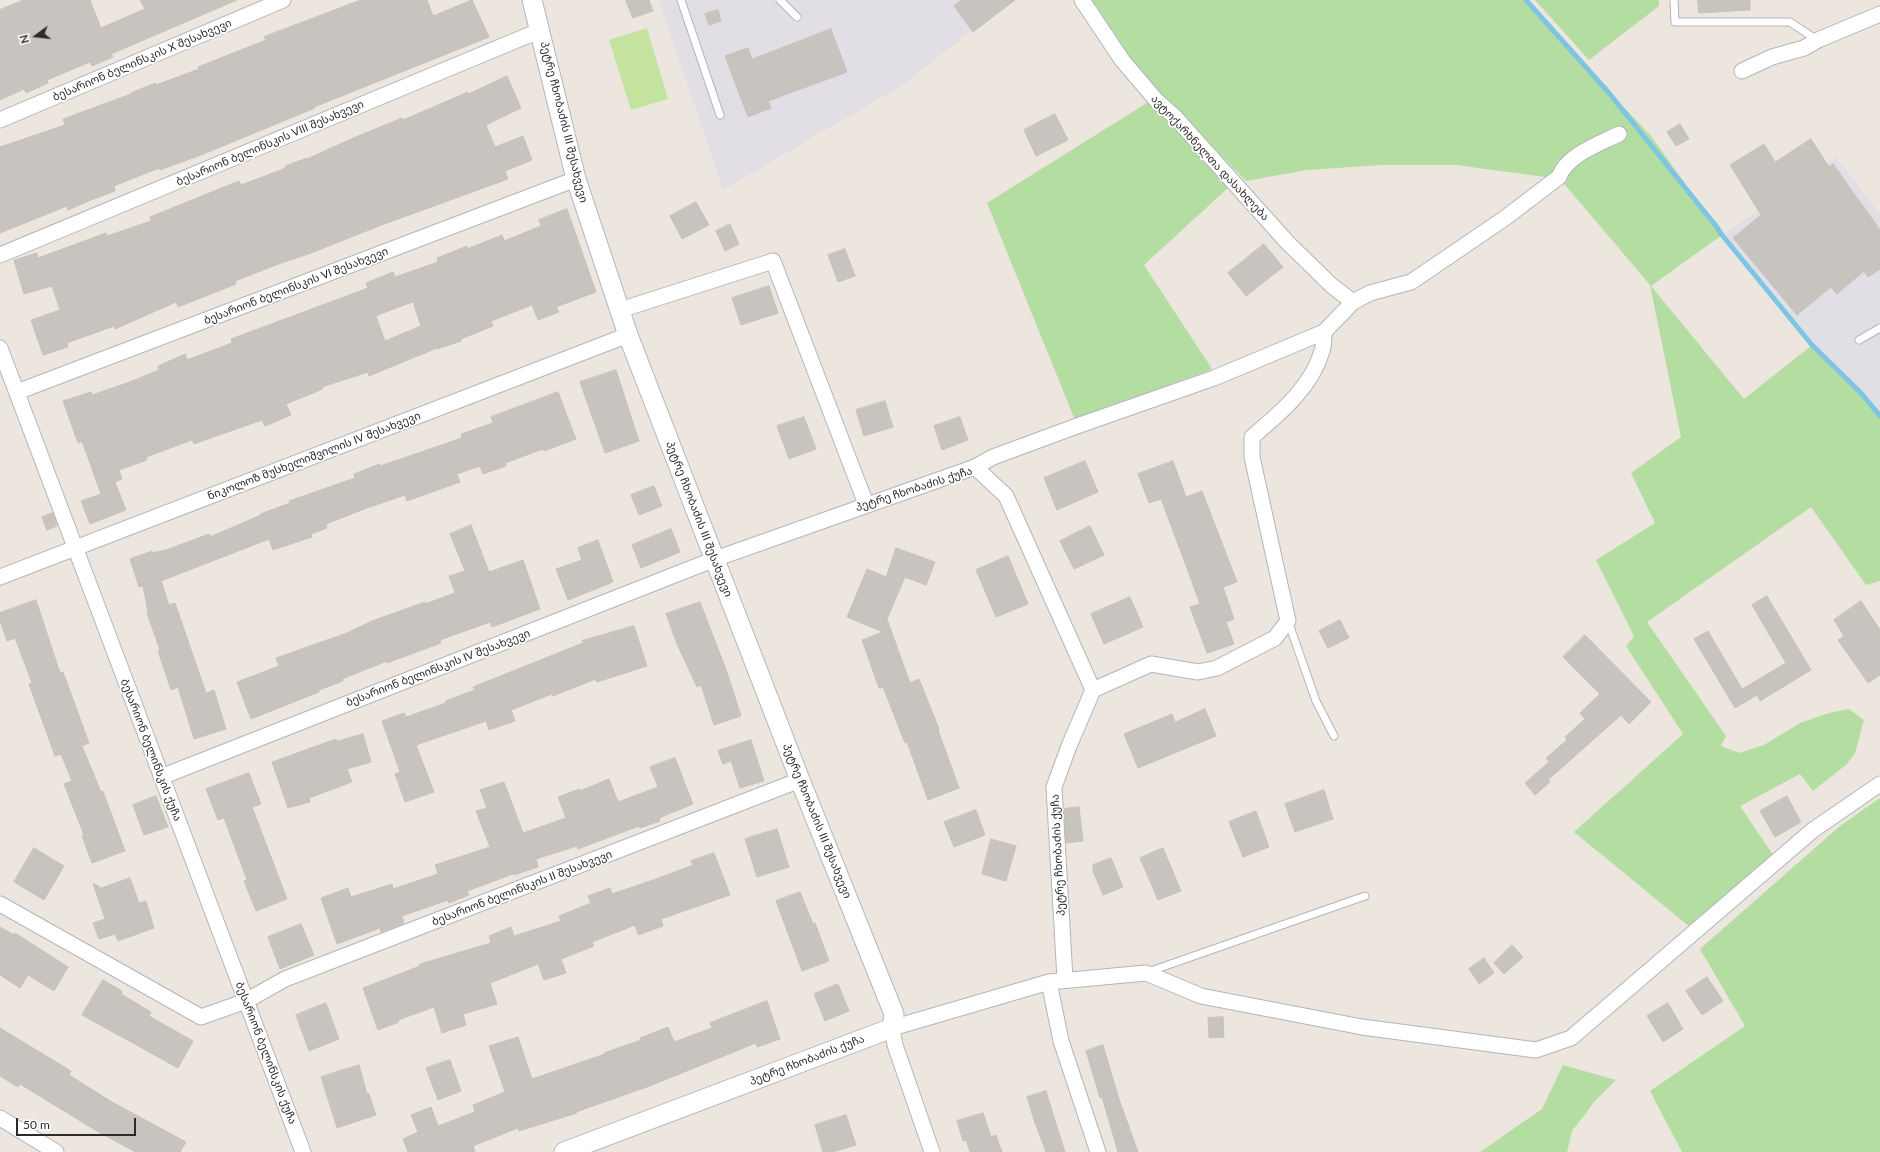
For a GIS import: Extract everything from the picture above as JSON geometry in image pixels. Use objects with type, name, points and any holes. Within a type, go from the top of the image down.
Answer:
[{"type":"street","name":"ბესარიონ ბელინსკის X შესახვევი","points":[[0,120],[283,0]]},
{"type":"street","name":"პეტრე ჩხობაძის III შესახვევი","points":[[532,0],[541,30],[576,179],[628,335],[800,780],[894,1014],[892,1028]]},
{"type":"street","name":"ავტოქარხნელთა დასახლება","points":[[1082,0],[1122,60],[1156,100],[1175,117],[1287,242],[1332,285],[1353,302]]},
{"type":"street","points":[[1742,72],[1772,57],[1804,48],[1818,40],[1880,14]]},
{"type":"street","name":"ბესარიონ ბელინსკის VIII შესახვევი","points":[[0,255],[541,30]]},
{"type":"street","points":[[975,466],[1042,439],[1214,378],[1324,332],[1353,302],[1370,293],[1411,282],[1505,218],[1559,177],[1562,168],[1589,149],[1619,134]]},
{"type":"street","name":"ბესარიონ ბელინსკის VI შესახვევი","points":[[16,392],[576,179]]},
{"type":"street","points":[[620,310],[773,261],[866,504]]},
{"type":"street","points":[[1093,690],[1150,664],[1198,672],[1217,668],[1275,638],[1288,621],[1252,458],[1252,437],[1287,407],[1314,370],[1323,350],[1324,332]]},
{"type":"street","name":"ნიკოლოზ მუსხელიშვილის IV შესახვევი","points":[[0,577],[628,335]]},
{"type":"street","name":"ბესარიონ ბელინსკის ქუჩა","points":[[1,356],[75,547],[303,1152]]},
{"type":"street","name":"პეტრე ჩხობაძის ქუჩა","points":[[564,1152],[892,1028],[1049,982],[1065,979],[1054,787],[1068,746],[1093,690],[1006,496],[975,466],[715,559]]},
{"type":"street","name":"ბესარიონ ბელინსკის IV შესახვევი","points":[[161,776],[715,559]]},
{"type":"street","name":"ბესარიონ ბელინსკის II შესახვევი","points":[[0,904],[201,1017],[246,1001],[285,979],[800,780]]},
{"type":"street","points":[[1065,979],[1146,972],[1201,996],[1362,1027],[1536,1050],[1572,1038],[1813,830],[1880,784]]},
{"type":"street","points":[[1049,982],[1061,1041],[1098,1152]]},
{"type":"street","points":[[892,1028],[895,1045],[932,1152]]},
{"type":"street","points":[[0,1118],[56,1152]]},
{"type":"lane","points":[[681,0],[720,115]]},
{"type":"lane","points":[[780,0],[797,17]]},
{"type":"lane","points":[[1674,0],[1675,22],[1790,22],[1818,40]]},
{"type":"lane","points":[[1859,340],[1880,328]]},
{"type":"lane","points":[[1288,621],[1316,701],[1334,736]]},
{"type":"lane","points":[[1146,972],[1365,896]]},
{"type":"shaded area","points":[[659,0],[1011,0],[904,84],[723,190]]},
{"type":"shaded area","points":[[1836,157],[1880,214],[1880,416],[1861,393],[1812,345],[1722,235]]},
{"type":"green space","points":[[1082,0],[1523,0],[1651,136],[1722,235],[1651,286],[1744,399],[1812,345],[1861,393],[1880,416],[1880,581],[1866,585],[1811,507],[1647,622],[1726,736],[1721,746],[1739,753],[1764,745],[1800,723],[1829,713],[1849,709],[1864,720],[1855,753],[1847,764],[1813,791],[1800,774],[1740,806],[1777,861],[1696,932],[1574,832],[1683,734],[1626,646],[1634,636],[1596,560],[1655,523],[1631,473],[1681,437],[1650,285],[1560,179],[1456,165],[1381,165],[1307,170],[1246,181],[1174,107],[1158,94]]},
{"type":"green space","points":[[1535,0],[1659,0],[1659,6],[1589,60]]},
{"type":"green space","points":[[647,28],[668,99],[631,110],[609,40]]},
{"type":"green space","points":[[1150,101],[1166,115],[1229,187],[1144,265],[1212,369],[1075,420],[987,203]]},
{"type":"green space","points":[[1880,798],[1880,1152],[1682,1152],[1650,1091],[1745,1026],[1700,949],[1840,826]]},
{"type":"green space","points":[[1563,1065],[1616,1080],[1595,1101],[1572,1131],[1567,1152],[1480,1152],[1542,1109]]},
{"type":"building","points":[[24,0],[90,0],[101,28],[145,9],[140,0],[237,0],[111,54],[113,57],[92,66],[90,62],[47,80],[48,83],[26,93],[24,89],[0,100],[0,10]]},
{"type":"building","points":[[361,0],[427,0],[433,16],[472,0],[489,37],[314,107],[315,108],[201,155],[160,170],[159,168],[114,186],[115,191],[68,210],[67,206],[0,233],[0,147],[65,125],[63,119],[131,94],[155,83],[156,85],[199,69],[198,67],[266,40],[264,37]]},
{"type":"building","points":[[626,0],[649,0],[653,11],[633,18]]},
{"type":"building","points":[[962,0],[1015,0],[973,32],[954,6]]},
{"type":"building","points":[[1698,0],[1750,0],[1750,10],[1699,13]]},
{"type":"building","points":[[718,10],[721,21],[709,25],[705,14]]},
{"type":"building","points":[[831,29],[847,72],[768,101],[771,108],[748,117],[725,56],[748,48],[752,59]]},
{"type":"building","points":[[507,76],[521,108],[486,125],[495,147],[523,136],[532,160],[505,171],[508,179],[276,265],[235,281],[236,284],[178,307],[176,302],[115,329],[114,326],[67,343],[68,347],[43,355],[31,320],[60,310],[52,286],[24,294],[14,260],[37,253],[38,258],[106,233],[107,236],[151,221],[150,217],[239,181],[241,185],[286,168],[285,166],[307,159],[351,139],[402,118],[403,120],[468,92],[468,94]]},
{"type":"building","points":[[1055,114],[1068,140],[1036,156],[1024,130]]},
{"type":"building","points":[[1680,124],[1689,139],[1676,146],[1667,132]]},
{"type":"building","points":[[1811,139],[1829,167],[1833,164],[1880,230],[1880,269],[1868,277],[1864,271],[1837,294],[1831,287],[1797,315],[1733,238],[1761,215],[1730,165],[1764,144],[1775,162]]},
{"type":"building","points":[[696,202],[709,225],[682,239],[670,216]]},
{"type":"building","points":[[567,209],[596,292],[556,307],[559,312],[538,320],[532,305],[491,321],[493,326],[461,339],[461,341],[437,348],[369,376],[368,372],[322,387],[323,389],[286,404],[291,415],[265,426],[262,420],[194,444],[192,440],[146,457],[147,460],[119,470],[122,479],[115,482],[126,510],[90,524],[81,501],[101,494],[82,441],[78,443],[63,401],[91,392],[92,395],[127,383],[159,370],[158,366],[185,354],[187,360],[232,343],[231,339],[368,288],[366,283],[393,272],[395,277],[438,262],[437,258],[467,246],[467,249],[502,235],[504,241],[541,226],[539,220]],"holes":[[[413,302],[421,326],[385,341],[376,316]]]},
{"type":"building","points":[[730,224],[739,244],[725,251],[716,231]]},
{"type":"building","points":[[1264,244],[1283,267],[1246,296],[1228,273]]},
{"type":"building","points":[[845,249],[855,276],[838,282],[828,255]]},
{"type":"building","points":[[769,286],[778,313],[741,325],[732,298]]},
{"type":"building","points":[[616,370],[639,441],[605,453],[580,382]]},
{"type":"building","points":[[558,392],[576,439],[505,463],[506,466],[483,474],[480,466],[457,474],[460,482],[407,501],[405,495],[367,508],[326,524],[327,528],[311,534],[312,537],[273,550],[269,539],[161,581],[169,605],[175,603],[206,693],[214,690],[226,729],[194,739],[178,687],[171,690],[158,651],[160,650],[147,613],[143,586],[139,587],[130,559],[152,551],[152,553],[166,550],[209,534],[210,537],[261,515],[260,514],[290,503],[289,501],[355,478],[354,474],[379,464],[380,466],[462,438],[461,434],[493,423],[491,417]]},
{"type":"building","points":[[885,401],[893,427],[864,436],[856,410]]},
{"type":"building","points":[[804,417],[816,449],[789,459],[777,426]]},
{"type":"building","points":[[960,417],[968,440],[942,450],[934,426]]},
{"type":"building","points":[[1085,461],[1098,492],[1057,510],[1044,478]]},
{"type":"building","points":[[1173,461],[1186,497],[1202,491],[1237,582],[1223,587],[1234,619],[1226,622],[1234,644],[1207,653],[1190,607],[1200,604],[1161,499],[1149,503],[1138,474]]},
{"type":"building","points":[[654,486],[662,506],[639,515],[631,495]]},
{"type":"building","points":[[53,513],[57,526],[47,530],[42,517]]},
{"type":"building","points":[[471,525],[489,572],[523,560],[540,609],[492,627],[490,622],[440,640],[441,643],[387,663],[387,661],[342,679],[343,681],[319,690],[319,692],[251,719],[237,682],[279,666],[276,658],[347,633],[372,621],[455,593],[449,576],[465,571],[450,534]]},
{"type":"building","points":[[1090,526],[1104,555],[1074,569],[1060,541]]},
{"type":"building","points":[[671,529],[680,552],[641,568],[632,545]]},
{"type":"building","points":[[598,540],[613,582],[568,600],[556,569],[582,560],[578,548]]},
{"type":"building","points":[[896,548],[935,562],[926,585],[905,577],[887,619],[910,683],[919,679],[939,729],[938,730],[959,788],[928,800],[907,742],[905,743],[883,687],[879,688],[862,640],[883,632],[847,617],[867,569],[886,577]]},
{"type":"building","points":[[1008,556],[1028,604],[996,617],[976,570]]},
{"type":"building","points":[[1767,596],[1811,670],[1760,701],[1757,695],[1735,708],[1694,639],[1708,631],[1742,689],[1786,663],[1752,605]]},
{"type":"building","points":[[1130,597],[1143,627],[1104,644],[1091,614]]},
{"type":"building","points":[[36,600],[60,673],[63,672],[89,743],[82,746],[101,792],[103,791],[125,851],[92,863],[82,836],[84,835],[64,784],[72,781],[61,754],[55,756],[29,684],[32,683],[15,638],[7,641],[0,620],[0,613]]},
{"type":"building","points":[[1861,601],[1880,630],[1880,675],[1868,683],[1838,640],[1844,636],[1834,620]]},
{"type":"building","points":[[700,602],[727,672],[741,716],[714,725],[701,685],[697,687],[677,644],[666,614]]},
{"type":"building","points":[[1340,620],[1349,638],[1328,648],[1319,631]]},
{"type":"building","points":[[634,626],[647,666],[597,682],[596,679],[553,696],[552,694],[511,710],[515,721],[489,730],[486,721],[416,745],[434,792],[405,802],[395,774],[400,772],[382,721],[404,713],[406,717],[446,703],[445,701],[475,690],[473,687],[583,643],[582,641]]},
{"type":"building","points":[[1585,635],[1651,702],[1629,724],[1621,715],[1548,780],[1550,782],[1535,795],[1525,783],[1549,762],[1546,758],[1567,740],[1565,737],[1585,719],[1580,713],[1600,694],[1563,657]]},
{"type":"building","points":[[1205,709],[1216,736],[1138,768],[1124,734],[1172,714],[1175,722]]},
{"type":"building","points":[[363,734],[371,762],[347,769],[352,782],[309,798],[310,802],[288,808],[272,762],[336,739],[337,741]]},
{"type":"building","points":[[751,740],[764,781],[740,788],[731,761],[723,764],[718,751]]},
{"type":"building","points":[[675,758],[693,804],[659,818],[660,821],[640,828],[639,826],[578,849],[577,846],[536,859],[538,867],[514,875],[513,874],[467,891],[469,895],[449,903],[448,900],[402,916],[404,923],[381,932],[380,928],[337,944],[321,898],[348,888],[351,897],[392,884],[393,889],[438,874],[435,865],[490,847],[476,811],[487,808],[480,790],[504,782],[523,833],[566,818],[558,797],[579,789],[580,791],[609,779],[618,802],[658,787],[650,767]]},
{"type":"building","points":[[249,773],[261,804],[252,807],[287,899],[256,911],[244,881],[247,880],[224,818],[218,820],[206,789]]},
{"type":"building","points":[[1324,790],[1333,819],[1295,832],[1285,804]]},
{"type":"building","points":[[156,796],[168,827],[144,835],[133,805]]},
{"type":"building","points":[[1787,796],[1801,822],[1775,837],[1760,811]]},
{"type":"building","points":[[1079,807],[1083,841],[1066,843],[1064,809]]},
{"type":"building","points":[[976,810],[985,835],[954,847],[944,822]]},
{"type":"building","points":[[1256,811],[1269,847],[1243,857],[1229,822]]},
{"type":"building","points":[[777,829],[789,867],[757,877],[745,839]]},
{"type":"building","points":[[991,839],[1016,846],[1006,881],[982,874]]},
{"type":"building","points":[[34,848],[64,866],[44,900],[14,882]]},
{"type":"building","points":[[1163,848],[1181,891],[1158,900],[1140,858]]},
{"type":"building","points":[[714,853],[730,895],[661,919],[663,926],[638,935],[635,925],[592,942],[594,946],[561,959],[566,973],[544,980],[538,964],[490,983],[497,1004],[463,1014],[466,1025],[442,1033],[434,1007],[398,1020],[399,1022],[378,1030],[363,988],[420,966],[420,964],[491,943],[489,936],[511,927],[514,936],[561,921],[559,916],[591,903],[588,896],[610,888],[612,894],[656,879],[693,865],[691,861]]},
{"type":"building","points":[[1111,858],[1123,887],[1103,895],[1093,871],[1093,865]]},
{"type":"building","points":[[130,878],[139,903],[146,901],[154,928],[118,941],[115,934],[99,939],[93,923],[105,919],[93,883],[101,888]]},
{"type":"building","points":[[800,892],[813,924],[815,923],[829,961],[802,971],[776,901]]},
{"type":"building","points":[[301,924],[314,955],[280,969],[268,937]]},
{"type":"building","points":[[0,927],[14,935],[15,933],[68,967],[54,991],[28,975],[20,988],[0,975]]},
{"type":"building","points":[[1512,945],[1523,957],[1504,974],[1494,963]]},
{"type":"building","points":[[1484,958],[1494,973],[1479,984],[1469,969]]},
{"type":"building","points":[[1707,977],[1723,1001],[1702,1015],[1686,991]]},
{"type":"building","points":[[103,980],[122,991],[121,994],[151,1012],[149,1016],[193,1041],[178,1068],[82,1015]]},
{"type":"building","points":[[838,984],[849,1011],[825,1021],[814,994]]},
{"type":"building","points":[[767,1001],[780,1039],[757,1047],[756,1043],[647,1087],[576,1112],[577,1113],[519,1131],[518,1128],[473,1146],[475,1152],[408,1152],[403,1139],[418,1132],[411,1115],[431,1107],[438,1126],[475,1112],[473,1105],[505,1092],[489,1046],[518,1037],[532,1079],[605,1054],[604,1053],[641,1040],[640,1038],[668,1027],[674,1042],[712,1028],[710,1023]]},
{"type":"building","points":[[326,1003],[339,1039],[309,1051],[296,1015]]},
{"type":"building","points":[[1668,1003],[1683,1029],[1663,1042],[1647,1016]]},
{"type":"building","points":[[1223,1017],[1224,1037],[1209,1038],[1208,1018]]},
{"type":"building","points":[[0,1028],[71,1071],[69,1075],[112,1102],[186,1142],[180,1152],[136,1152],[100,1133],[20,1084],[18,1087],[0,1076]]},
{"type":"building","points":[[1103,1045],[1119,1099],[1138,1152],[1118,1152],[1102,1097],[1100,1098],[1086,1051]]},
{"type":"building","points":[[450,1060],[461,1091],[438,1100],[426,1068]]},
{"type":"building","points":[[359,1065],[367,1094],[369,1094],[376,1115],[337,1128],[321,1077]]},
{"type":"building","points":[[1046,1091],[1065,1152],[1046,1152],[1034,1120],[1027,1097]]},
{"type":"building","points":[[983,1113],[991,1137],[996,1135],[1002,1152],[970,1152],[966,1140],[963,1141],[957,1121]]},
{"type":"building","points":[[846,1115],[856,1145],[833,1152],[823,1152],[815,1125]]},
{"type":"waterway","points":[[1526,0],[1609,93],[1812,345],[1861,393],[1880,416]]}]
